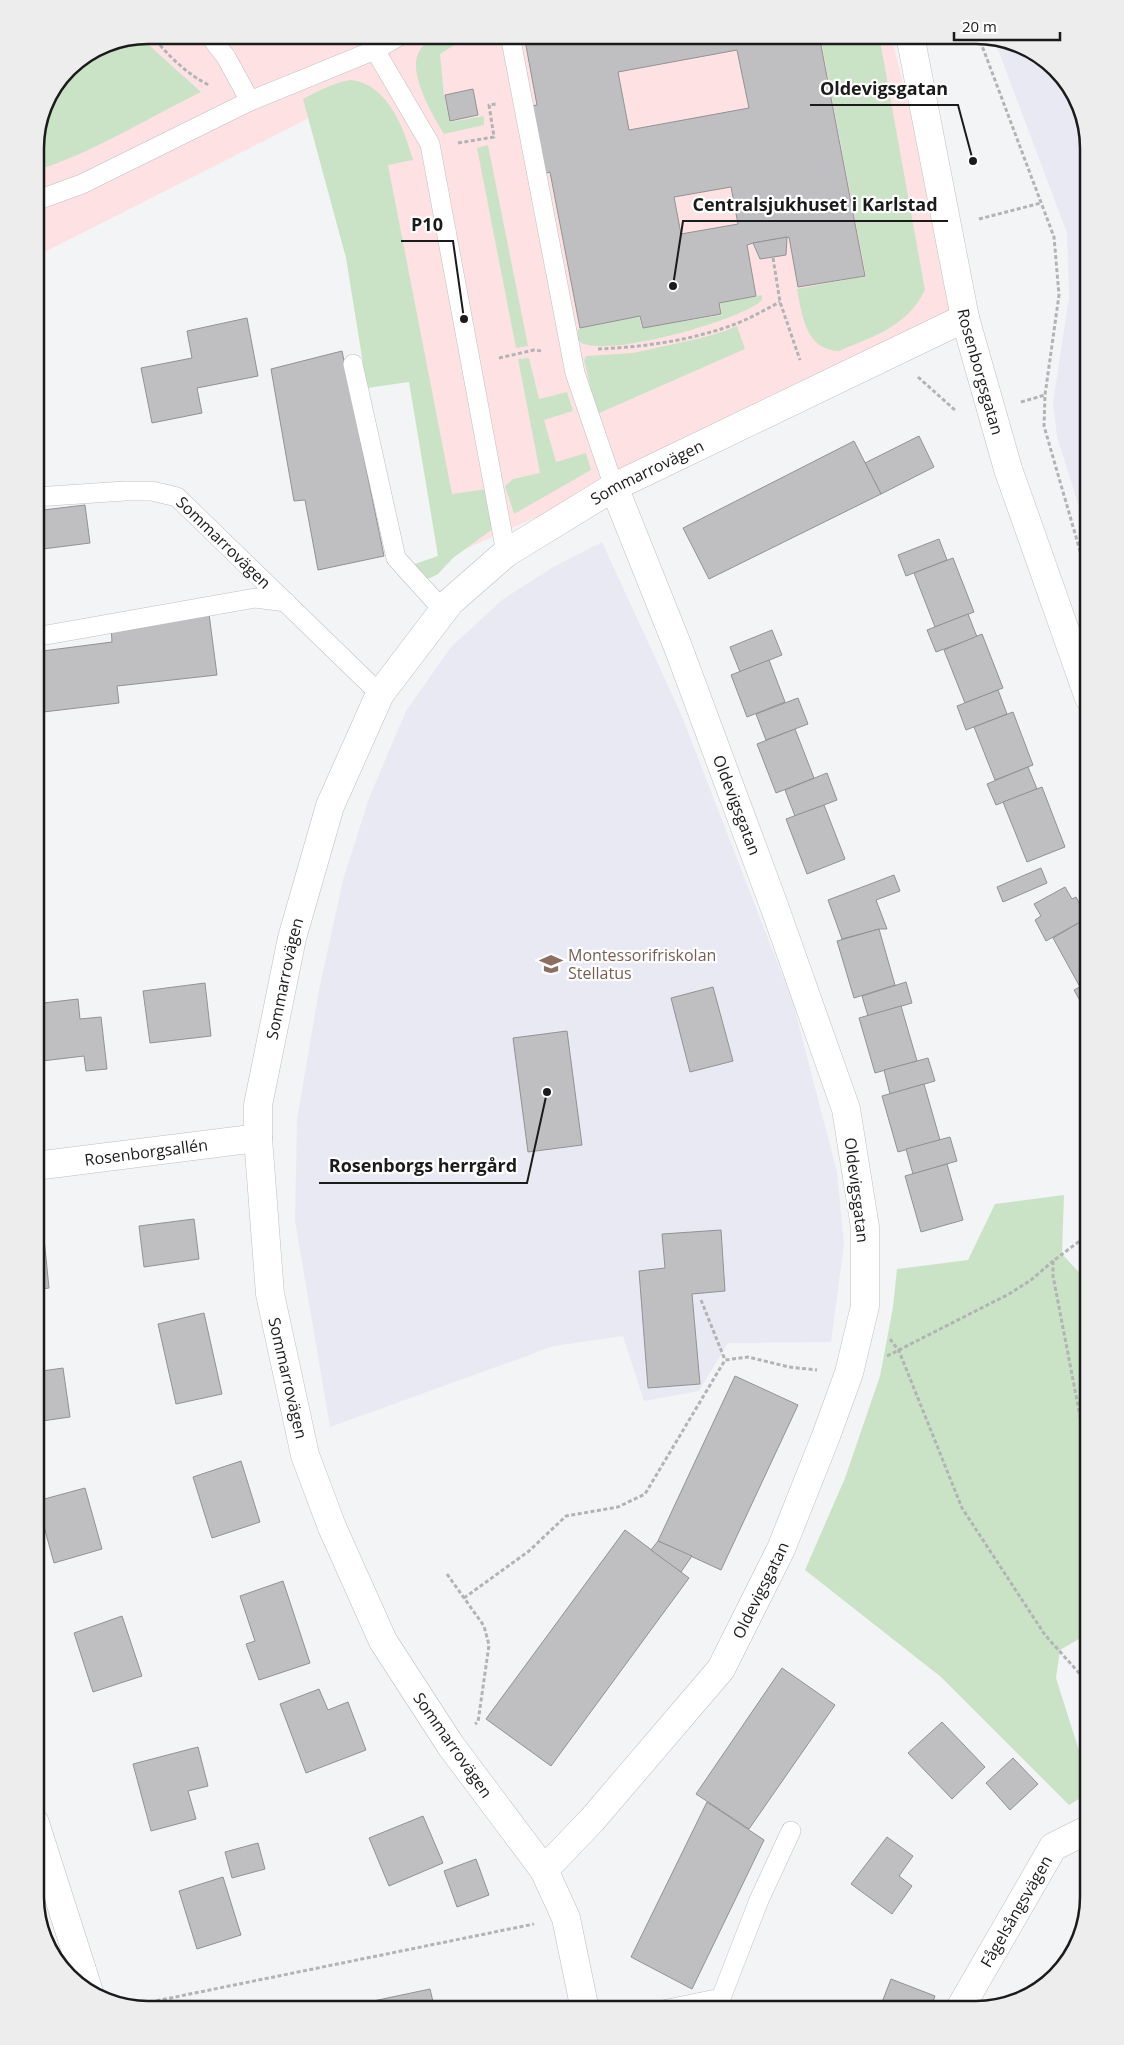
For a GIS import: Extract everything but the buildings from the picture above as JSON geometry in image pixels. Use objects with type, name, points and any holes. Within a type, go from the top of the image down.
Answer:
[{"type":"street","name":"Rosenborgsgatan","points":[[912,44],[965,318],[1008,469],[1080,652]]},
{"type":"street","name":"Sommarrovägen","points":[[583,2001],[566,1918],[544,1870],[451,1746],[383,1641],[332,1527],[306,1455],[270,1294],[258,1138],[258,1105],[292,938],[330,806],[380,694],[450,602],[506,553],[614,487],[965,318]]},
{"type":"street","name":"Oldevigsgatan","points":[[544,1870],[592,1820],[721,1669],[781,1549],[849,1373],[865,1306],[865,1227],[846,1109],[773,903],[678,647],[614,487]]},
{"type":"street","name":"Rosenborgsallén","points":[[44,1165],[258,1138]]},
{"type":"street","name":"Fågelsångsvägen","points":[[964,2001],[1053,1847],[1080,1834]]},
{"type":"street","points":[[44,1851],[85,1981]]},
{"type":"lane","points":[[217,44],[226,57],[250,101]]},
{"type":"lane","points":[[44,198],[82,184],[250,101],[385,44]]},
{"type":"lane","points":[[512,44],[575,373],[614,487]]},
{"type":"lane","points":[[374,50],[430,144],[506,553]]},
{"type":"lane","points":[[353,364],[396,558],[443,610]]},
{"type":"lane","name":"Sommarrovägen","points":[[44,496],[152,491],[177,497],[380,694]]},
{"type":"lane","name":"Sommarrovägen","points":[[44,635],[255,598],[286,602]]},
{"type":"lane","points":[[706,2001],[721,1998],[759,1900],[790,1831]]},
{"type":"path","points":[[159,44],[201,82],[214,88]]},
{"type":"path","points":[[981,44],[1054,237],[1059,295],[1045,395],[1044,426],[1080,551]]},
{"type":"path","points":[[431,149],[494,137],[489,104],[522,100]]},
{"type":"path","points":[[947,226],[1042,203]]},
{"type":"path","points":[[773,258],[780,302],[811,392]]},
{"type":"path","points":[[472,364],[534,350],[571,352],[654,345],[740,322],[780,302]]},
{"type":"path","points":[[911,370],[965,420],[992,410]]},
{"type":"path","points":[[725,1360],[748,1357],[789,1367],[849,1373],[899,1351],[964,1315],[1009,1294],[1031,1280],[1080,1241]]},
{"type":"path","points":[[1054,1261],[1053,1276],[1080,1416]]},
{"type":"path","points":[[700,1300],[725,1360]]},
{"type":"path","points":[[865,1306],[899,1351],[962,1508],[1045,1635],[1080,1674]]},
{"type":"path","points":[[464,1598],[529,1551],[566,1516],[618,1507],[645,1494],[725,1360]]},
{"type":"path","points":[[447,1574],[484,1626],[489,1645],[478,1722],[451,1746]]},
{"type":"path","points":[[156,2001],[566,1918]]},
{"type":"shaded area","points":[[147,44],[893,44],[961,316],[619,480],[443,559],[385,244],[309,118],[44,252],[44,141],[47,121],[54,102],[65,84],[79,69],[102,54],[121,47]]},
{"type":"shaded area","points":[[997,46],[1022,54],[1045,69],[1063,90],[1077,121],[1080,147],[1080,510],[1057,436],[1053,403],[1069,297],[1067,233]]},
{"type":"shaded area","name":"Montessorifriskolan Stellatus","points":[[602,542],[681,714],[793,1003],[837,1172],[844,1244],[831,1342],[728,1343],[699,1391],[644,1401],[623,1336],[554,1346],[330,1427],[295,1221],[297,1120],[319,990],[343,880],[369,798],[406,711],[451,647],[502,600],[553,567]]},
{"type":"green space","points":[[149,44],[201,92],[98,145],[44,168],[45,134],[47,121],[54,102],[65,84],[79,69],[102,54],[121,47]]},
{"type":"green space","points":[[425,44],[456,44],[440,54],[444,95],[450,122],[484,116],[484,125],[444,134],[430,109],[418,79],[416,62],[418,53]]},
{"type":"green space","points":[[822,44],[881,44],[925,290],[918,303],[909,313],[899,322],[877,335],[839,351],[828,349],[819,344],[812,338],[807,329],[797,289],[866,276]]},
{"type":"green space","points":[[350,80],[363,83],[375,89],[384,98],[405,135],[413,160],[388,165],[452,494],[487,489],[494,528],[453,558],[438,574],[430,578],[425,578],[412,565],[438,556],[409,382],[367,388],[346,258],[303,99],[332,85]]},
{"type":"green space","points":[[488,145],[528,346],[516,348],[477,148]]},
{"type":"green space","points":[[762,295],[762,300],[728,318],[670,336],[611,346],[590,345],[578,340],[578,329],[639,316],[642,328],[722,315],[720,303]]},
{"type":"green space","points":[[737,326],[745,349],[597,414],[584,360],[586,356],[633,353],[701,338]]},
{"type":"green space","points":[[529,358],[539,399],[567,392],[573,411],[544,420],[556,462],[586,453],[591,470],[514,514],[505,486],[513,479],[540,473],[518,359]]},
{"type":"green space","points":[[1064,1195],[1062,1254],[1080,1273],[1080,1638],[1060,1650],[1056,1678],[1080,1754],[1080,1798],[1069,1805],[941,1677],[805,1570],[845,1478],[880,1376],[893,1307],[897,1269],[968,1260],[995,1204]]},
{"type":"place","name":"Oldevigsgatan","points":[[973,161]]},
{"type":"place","name":"Centralsjukhuset i Karlstad","points":[[673,286]]},
{"type":"place","name":"P10","points":[[464,319]]},
{"type":"place","name":"Montessorifriskolan Stellatus","points":[[551,964]]},
{"type":"place","name":"Rosenborgs herrgård","points":[[547,1092]]}]
